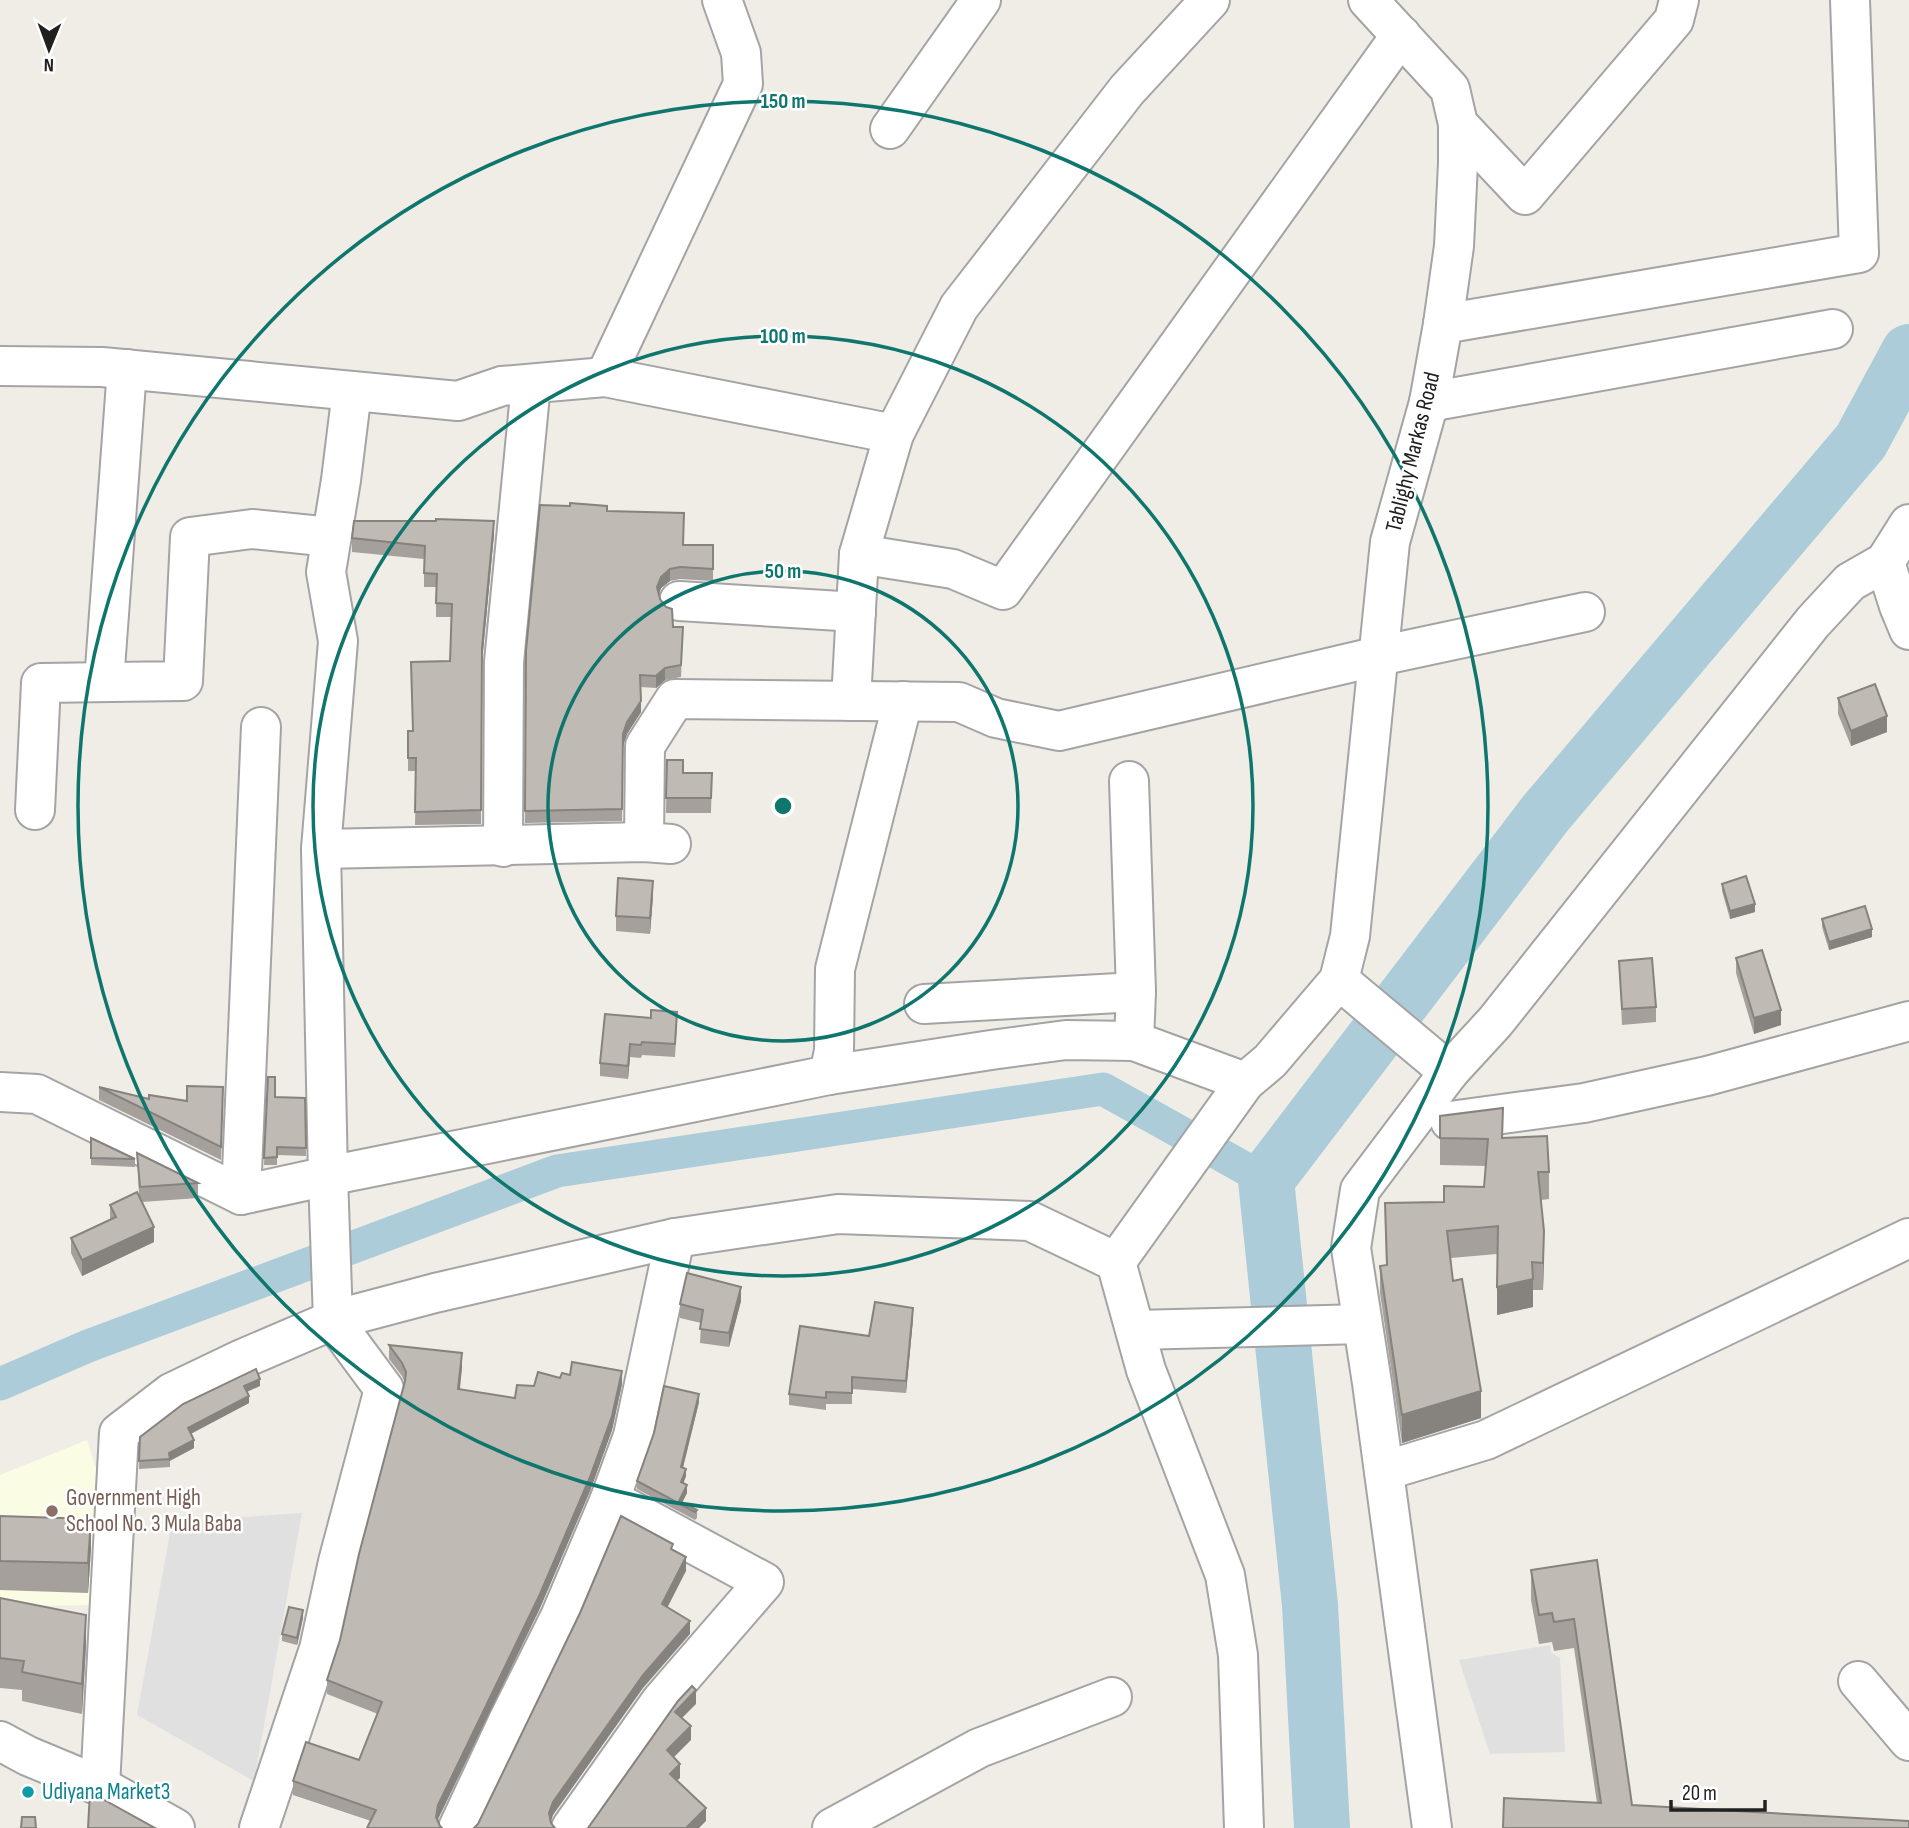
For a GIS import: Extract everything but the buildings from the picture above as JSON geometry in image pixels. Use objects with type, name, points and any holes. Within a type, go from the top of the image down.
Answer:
[{"type":"street","points":[[605,377],[642,273],[743,84],[741,53],[722,0]]},
{"type":"street","points":[[890,129],[981,0]]},
{"type":"street","points":[[851,701],[859,554],[894,435],[959,307],[1127,90],[1210,0]]},
{"type":"street","name":"Tablighy Markas Road","points":[[1339,980],[1350,936],[1390,542],[1429,402],[1454,246],[1458,124],[1450,89],[1368,0]]},
{"type":"street","points":[[1458,124],[1525,195],[1674,20],[1679,0]]},
{"type":"street","points":[[1443,324],[1859,253],[1850,0]]},
{"type":"street","points":[[859,554],[953,569],[1003,590],[1401,35]]},
{"type":"street","points":[[1429,402],[1833,329]]},
{"type":"street","points":[[0,366],[127,369],[458,401],[502,386],[605,377],[894,435]]},
{"type":"street","points":[[104,682],[127,369]]},
{"type":"street","points":[[503,847],[504,662],[531,384]]},
{"type":"street","points":[[259,1828],[319,1649],[338,1562],[384,1389],[333,1320],[327,1175],[321,849],[338,640],[326,572],[352,391]]},
{"type":"street","points":[[1432,1828],[1384,1471],[1353,1324],[1351,1248],[1360,1190],[1449,1072],[1495,1022],[1813,622],[1850,582],[1885,562],[1909,524]]},
{"type":"street","points":[[35,810],[41,683],[183,681],[190,537],[252,529],[331,537]]},
{"type":"street","points":[[1885,562],[1909,630]]},
{"type":"street","points":[[679,601],[856,611]]},
{"type":"street","points":[[321,849],[658,843],[646,746],[675,698],[959,702],[996,718],[1059,731],[1379,656],[1584,612]]},
{"type":"street","points":[[829,1075],[834,1051],[835,969],[904,701]]},
{"type":"street","points":[[241,1195],[261,727]]},
{"type":"street","points":[[1129,781],[1136,992],[1134,1041]]},
{"type":"street","points":[[1116,1262],[1245,1082],[1270,1061],[1339,980],[1449,1072]]},
{"type":"street","points":[[924,1004],[1136,992]]},
{"type":"street","points":[[1408,1126],[1584,1103],[1707,1076],[1909,1021]]},
{"type":"street","points":[[0,1092],[37,1094],[241,1195],[327,1175],[829,1075],[1066,1040],[1134,1041],[1245,1082]]},
{"type":"street","points":[[100,1786],[119,1433],[172,1393],[333,1320],[435,1293],[675,1238],[838,1214],[1030,1221],[1116,1262],[1144,1329],[1146,1370],[1224,1575],[1238,1655],[1244,1828]]},
{"type":"street","points":[[458,1828],[560,1617],[634,1436],[675,1238]]},
{"type":"street","points":[[1384,1471],[1486,1440],[1909,1238]]},
{"type":"street","points":[[1144,1329],[1353,1324]]},
{"type":"street","points":[[571,1828],[661,1701],[764,1582],[610,1499]]},
{"type":"street","points":[[1858,1681],[1909,1741]]},
{"type":"street","points":[[832,1828],[979,1748],[1112,1697]]},
{"type":"street","points":[[0,1741],[28,1756],[100,1786],[175,1828]]},
{"type":"shaded area","name":"Government High School No. 3 Mula Baba","points":[[87,1440],[103,1491],[100,1605],[0,1606],[0,1475]]},
{"type":"shaded area","points":[[302,1513],[254,1781],[137,1715],[172,1522]]},
{"type":"shaded area","points":[[1550,1645],[1551,1652],[1560,1658],[1565,1752],[1490,1754],[1459,1660]]},
{"type":"waterway","points":[[1322,1828],[1310,1605],[1266,1180],[1545,814],[1861,441],[1909,352]]},
{"type":"waterway","points":[[0,1384],[88,1346],[557,1171],[1103,1089],[1266,1180]]},
{"type":"place","name":"Government High School No. 3 Mula Baba","points":[[52,1511]]},
{"type":"place","name":"Udiyana Market3","points":[[28,1792]]}]
